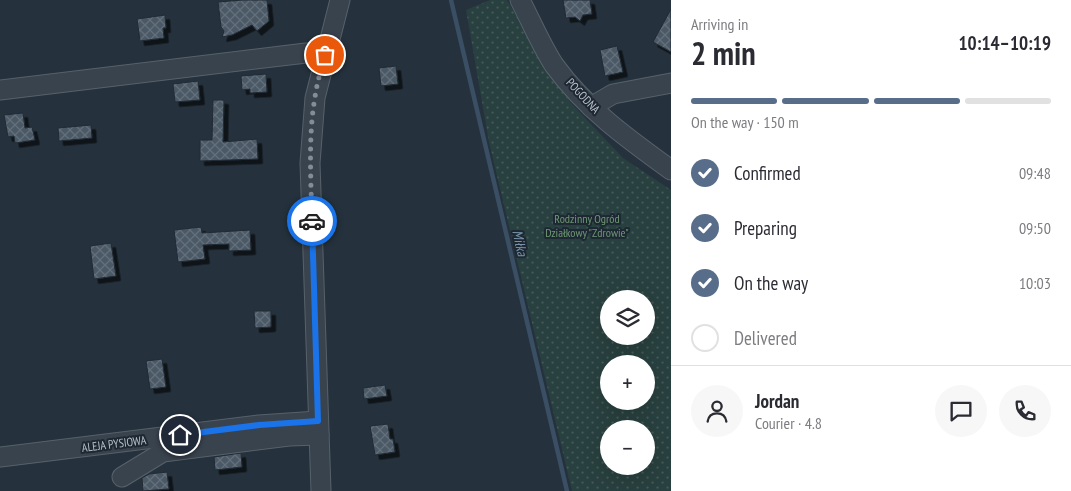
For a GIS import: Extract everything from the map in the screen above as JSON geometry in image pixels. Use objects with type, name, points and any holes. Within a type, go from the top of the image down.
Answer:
[{"type":"street","points":[[321,491],[310,163],[315,98],[340,0]]},
{"type":"street","name":"POGODNA","points":[[520,0],[554,64],[590,107],[628,139],[670,168]]},
{"type":"street","points":[[0,90],[306,53],[325,55]]},
{"type":"street","points":[[590,107],[613,94],[671,83]]},
{"type":"street","name":"ALEJA PYSIOWA","points":[[0,457],[259,425],[319,428]]},
{"type":"street","points":[[122,477],[163,452],[290,436],[319,428]]},
{"type":"green space","name":"Rodzinny Ogród Działkowy \"Zdrowie\"","points":[[490,0],[507,0],[570,102],[623,158],[671,190],[671,491],[572,491],[489,142],[466,10]]},
{"type":"building","points":[[267,0],[269,21],[257,31],[252,25],[232,35],[222,37],[224,31],[221,27],[218,2]]},
{"type":"building","points":[[563,0],[590,0],[592,14],[583,15],[580,21],[575,17],[566,18]]},
{"type":"building","points":[[671,9],[671,52],[653,42]]},
{"type":"building","points":[[165,15],[166,28],[163,28],[164,38],[140,41],[137,19]]},
{"type":"building","points":[[617,46],[623,72],[605,76],[600,50]]},
{"type":"building","points":[[396,66],[398,84],[381,86],[379,68]]},
{"type":"building","points":[[266,74],[267,92],[250,93],[250,89],[242,90],[241,76]]},
{"type":"building","points":[[198,81],[200,100],[175,102],[173,84]]},
{"type":"building","points":[[213,100],[224,100],[223,142],[257,139],[258,159],[200,161],[200,140],[212,140]]},
{"type":"building","points":[[23,113],[25,128],[32,127],[35,140],[15,143],[14,136],[8,137],[4,115]]},
{"type":"building","points":[[91,125],[92,138],[59,141],[58,128]]},
{"type":"building","points":[[201,227],[202,233],[250,230],[251,250],[229,251],[229,244],[203,245],[205,259],[178,262],[174,230]]},
{"type":"building","points":[[111,243],[116,276],[94,279],[90,246]]},
{"type":"building","points":[[254,311],[271,311],[271,327],[255,328]]},
{"type":"building","points":[[162,359],[166,387],[150,389],[146,361]]},
{"type":"building","points":[[385,385],[387,396],[364,399],[363,388]]},
{"type":"building","points":[[388,424],[390,439],[393,439],[395,452],[375,455],[370,426]]},
{"type":"building","points":[[241,453],[242,467],[215,470],[214,457]]},
{"type":"building","points":[[167,472],[169,489],[143,491],[142,478],[149,474]]},
{"type":"waterway","name":"Miłka","points":[[451,0],[567,491]]},
{"type":"way so far","points":[[312,221],[310,163],[312,125],[315,98],[325,55]]},
{"type":"route","points":[[180,435],[259,425],[318,421],[312,221]]}]
